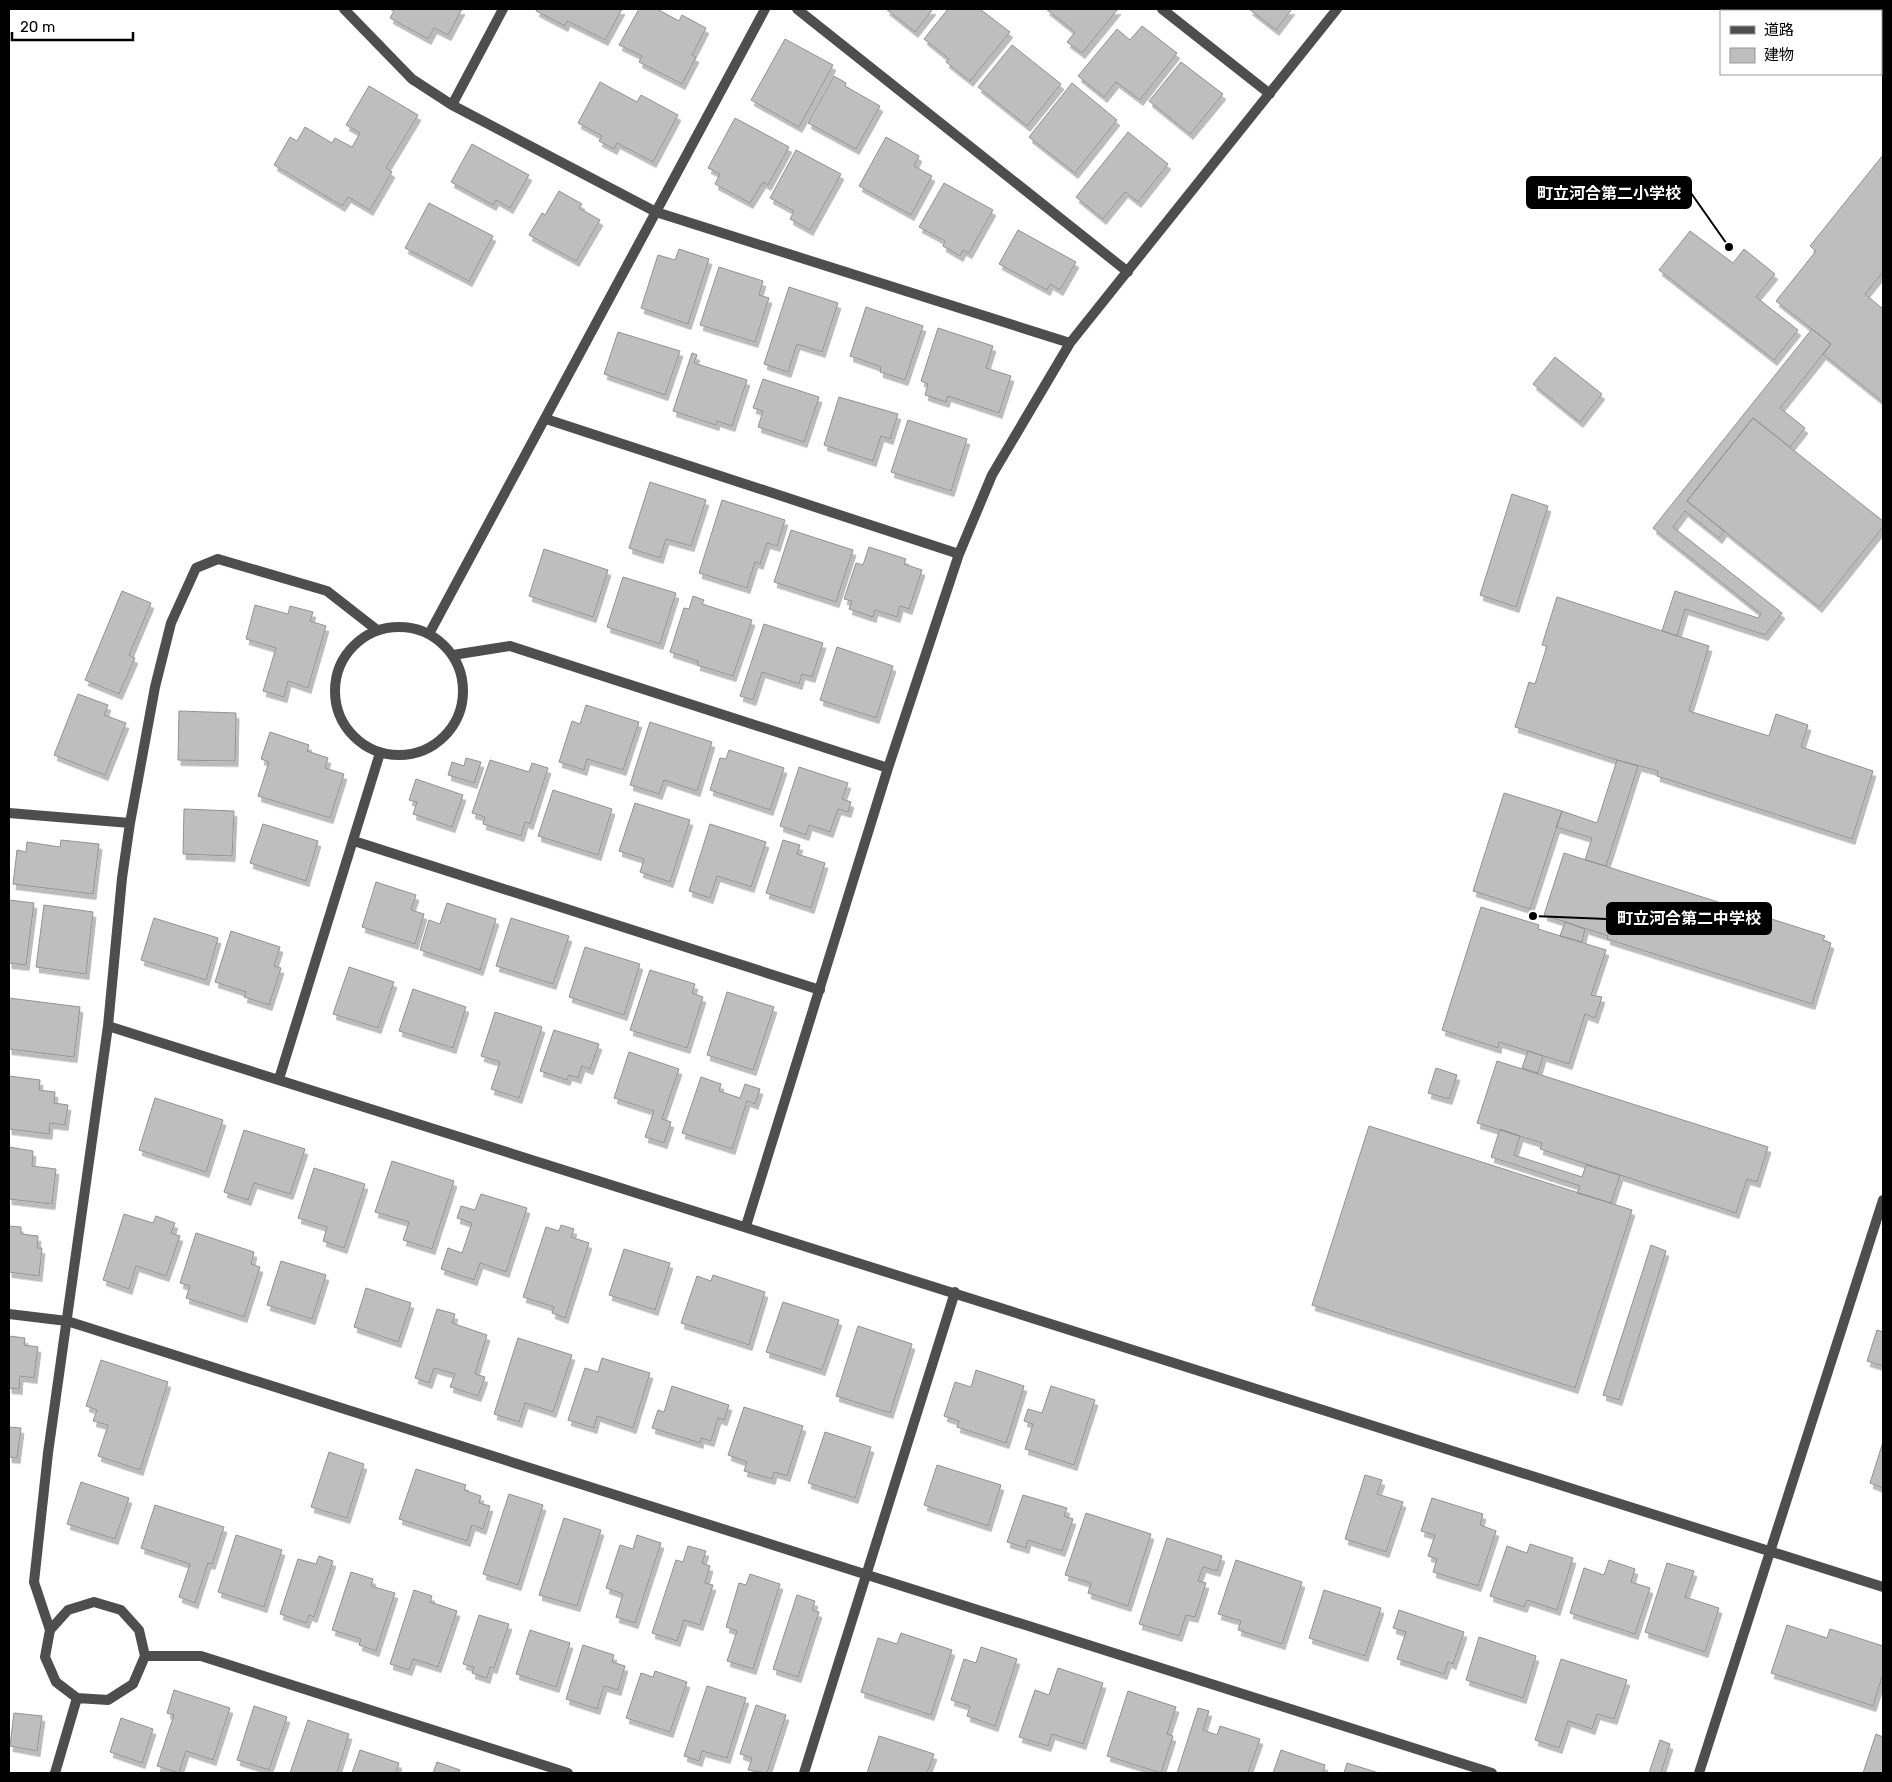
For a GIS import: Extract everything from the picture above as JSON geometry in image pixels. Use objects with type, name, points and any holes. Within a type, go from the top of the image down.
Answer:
[{"type":"street","points":[[344,9],[412,78],[452,105],[656,212],[1070,343]]},
{"type":"street","points":[[452,105],[503,9]]},
{"type":"street","points":[[429,634],[765,9]]},
{"type":"street","points":[[797,9],[1128,272]]},
{"type":"street","points":[[1162,9],[1270,94]]},
{"type":"street","points":[[746,1226],[888,768],[959,554],[992,474],[1070,343],[1337,9]]},
{"type":"street","points":[[546,419],[959,554]]},
{"type":"street","points":[[50,1630],[68,1610],[94,1602],[121,1610],[139,1630],[145,1656],[133,1684],[108,1700],[77,1698],[56,1682],[45,1657],[50,1630],[34,1582],[48,1453],[108,1026],[122,878],[155,687],[171,623],[196,568],[218,559],[327,591],[377,630]]},
{"type":"street","points":[[404,626],[429,634],[453,655],[464,685],[460,716],[441,741],[412,754],[380,753],[357,740],[340,719],[334,693],[340,666],[354,644],[377,630],[404,626]]},
{"type":"street","points":[[453,655],[510,646],[888,768]]},
{"type":"street","points":[[279,1080],[380,753]]},
{"type":"street","points":[[9,813],[130,824]]},
{"type":"street","points":[[354,841],[820,990]]},
{"type":"street","points":[[108,1026],[955,1292],[1883,1587]]},
{"type":"street","points":[[1699,1773],[1772,1551],[1883,1200]]},
{"type":"street","points":[[804,1773],[955,1292]]},
{"type":"street","points":[[9,1314],[67,1321],[1492,1773]]},
{"type":"street","points":[[145,1656],[201,1656],[568,1773]]},
{"type":"street","points":[[55,1773],[77,1698]]},
{"type":"building","points":[[389,9],[462,9],[448,35],[434,28],[428,39],[390,18],[394,11]]},
{"type":"building","points":[[537,9],[622,9],[605,40],[567,21],[565,26],[536,11]]},
{"type":"building","points":[[639,9],[657,9],[679,21],[682,15],[706,28],[692,55],[696,57],[682,84],[639,62],[642,56],[619,45]]},
{"type":"building","points":[[886,9],[933,9],[915,32]]},
{"type":"building","points":[[948,9],[980,9],[1010,32],[970,81],[946,62],[949,59],[924,39]]},
{"type":"building","points":[[1046,9],[1118,9],[1082,53],[1067,42],[1075,32]]},
{"type":"building","points":[[1249,9],[1292,9],[1276,30]]},
{"type":"building","points":[[1142,26],[1177,53],[1140,100],[1116,82],[1104,97],[1078,76],[1117,29],[1130,40]]},
{"type":"building","points":[[785,39],[833,65],[799,127],[751,100]]},
{"type":"building","points":[[1012,45],[1061,84],[1027,126],[978,87]]},
{"type":"building","points":[[1181,62],[1223,94],[1190,134],[1149,101]]},
{"type":"building","points":[[834,76],[846,83],[845,86],[880,106],[856,149],[808,123]]},
{"type":"building","points":[[600,82],[637,102],[641,95],[678,115],[653,162],[617,143],[614,149],[599,141],[602,136],[578,123]]},
{"type":"building","points":[[1072,83],[1117,120],[1075,173],[1029,137]]},
{"type":"building","points":[[369,86],[418,115],[386,168],[392,172],[370,210],[348,197],[342,206],[274,165],[290,137],[297,141],[305,127],[332,143],[335,138],[352,147],[360,133],[346,125]]},
{"type":"building","points":[[735,118],[789,147],[768,185],[763,182],[750,203],[715,184],[720,174],[708,168]]},
{"type":"building","points":[[1128,132],[1168,164],[1138,202],[1125,192],[1103,219],[1076,197]]},
{"type":"building","points":[[886,137],[919,156],[914,166],[932,176],[911,215],[859,186]]},
{"type":"building","points":[[472,144],[529,175],[510,208],[496,200],[493,205],[451,182]]},
{"type":"building","points":[[796,150],[841,174],[810,230],[790,219],[794,211],[770,198]]},
{"type":"building","points":[[1883,155],[1883,272],[1865,294],[1883,309],[1883,402],[1823,354],[1831,344],[1776,301],[1816,251],[1810,246]]},
{"type":"building","points":[[944,183],[993,210],[969,253],[963,250],[960,256],[943,246],[945,241],[919,227]]},
{"type":"building","points":[[559,191],[582,204],[579,208],[600,220],[576,261],[529,235],[542,213],[545,215]]},
{"type":"building","points":[[429,203],[493,236],[469,281],[405,248]]},
{"type":"building","points":[[1018,230],[1076,262],[1060,290],[1050,284],[1047,290],[999,264]]},
{"type":"building","points":[[1690,231],[1733,263],[1744,249],[1775,274],[1756,297],[1798,330],[1774,360],[1659,270]]},
{"type":"building","points":[[679,249],[709,259],[688,324],[641,308],[658,255],[675,260]]},
{"type":"building","points":[[719,267],[763,281],[759,295],[769,298],[755,342],[700,325]]},
{"type":"building","points":[[789,287],[838,303],[822,352],[797,344],[788,372],[764,364]]},
{"type":"building","points":[[866,307],[923,326],[905,380],[880,372],[881,367],[850,356]]},
{"type":"building","points":[[938,328],[993,346],[986,368],[1011,376],[999,413],[948,396],[946,402],[925,395],[928,384],[921,381]]},
{"type":"building","points":[[1812,329],[1831,344],[1780,408],[1805,428],[1790,447],[1753,418],[1687,501],[1724,531],[1719,538],[1685,511],[1673,527],[1782,613],[1765,635],[1685,609],[1677,636],[1662,631],[1675,591],[1758,618],[1761,614],[1653,528]]},
{"type":"building","points":[[618,332],[680,351],[665,395],[604,374]]},
{"type":"building","points":[[692,353],[697,355],[694,363],[747,380],[732,426],[717,421],[716,425],[673,411]]},
{"type":"building","points":[[1555,357],[1602,394],[1580,422],[1533,384]]},
{"type":"building","points":[[763,379],[819,397],[804,442],[758,427],[763,411],[753,408]]},
{"type":"building","points":[[839,397],[898,414],[890,439],[881,436],[873,461],[824,445]]},
{"type":"building","points":[[1753,418],[1883,521],[1883,527],[1819,607],[1687,501]]},
{"type":"building","points":[[908,420],[967,439],[951,491],[891,472]]},
{"type":"building","points":[[650,482],[706,500],[691,546],[666,539],[660,558],[629,548]]},
{"type":"building","points":[[1512,494],[1548,506],[1516,607],[1480,595]]},
{"type":"building","points":[[722,500],[785,520],[777,546],[767,543],[760,564],[755,562],[747,588],[699,573]]},
{"type":"building","points":[[791,530],[853,550],[836,602],[774,582]]},
{"type":"building","points":[[869,547],[906,559],[904,564],[922,570],[909,609],[900,606],[897,617],[875,610],[873,617],[849,609],[852,601],[844,599],[856,563],[863,565]]},
{"type":"building","points":[[544,549],[608,570],[593,617],[529,596]]},
{"type":"building","points":[[623,577],[676,593],[660,644],[607,627]]},
{"type":"building","points":[[122,591],[151,603],[129,655],[135,658],[119,694],[85,680]]},
{"type":"building","points":[[693,596],[704,600],[702,604],[752,620],[733,676],[697,665],[698,661],[670,652],[684,608],[689,609]]},
{"type":"building","points":[[1557,597],[1709,646],[1689,711],[1769,736],[1776,714],[1808,725],[1801,747],[1873,771],[1852,839],[1657,776],[1658,771],[1617,760],[1515,727],[1529,682],[1535,684],[1547,646],[1542,645]]},
{"type":"building","points":[[255,605],[288,614],[290,606],[313,612],[310,621],[326,626],[308,688],[288,681],[284,697],[263,691],[276,648],[246,639]]},
{"type":"building","points":[[764,624],[823,643],[812,677],[802,674],[799,684],[762,672],[753,700],[740,696]]},
{"type":"building","points":[[837,647],[893,666],[876,718],[820,700]]},
{"type":"building","points":[[78,694],[108,705],[104,715],[126,723],[105,775],[54,755]]},
{"type":"building","points":[[586,705],[639,722],[623,770],[587,759],[584,770],[559,762],[572,721],[580,724]]},
{"type":"building","points":[[179,711],[236,713],[235,761],[178,760]]},
{"type":"building","points":[[650,722],[712,742],[697,791],[664,780],[659,794],[630,785]]},
{"type":"building","points":[[270,732],[309,745],[307,751],[328,758],[325,768],[344,774],[330,818],[258,796],[269,762],[261,759]]},
{"type":"building","points":[[729,750],[784,768],[770,810],[710,790],[720,758],[726,759]]},
{"type":"building","points":[[466,758],[481,762],[474,783],[448,775],[452,762],[464,766]]},
{"type":"building","points":[[490,760],[529,772],[532,763],[548,768],[530,824],[525,822],[521,836],[483,824],[485,817],[472,813]]},
{"type":"building","points":[[1617,760],[1638,766],[1606,866],[1585,860],[1592,838],[1556,827],[1562,811],[1597,823]]},
{"type":"building","points":[[799,767],[848,783],[842,799],[851,802],[848,812],[838,809],[830,832],[809,825],[806,835],[780,826]]},
{"type":"building","points":[[416,779],[463,795],[452,827],[413,814],[417,802],[409,800]]},
{"type":"building","points":[[553,790],[612,809],[598,855],[538,836]]},
{"type":"building","points":[[1504,793],[1562,811],[1530,909],[1473,891]]},
{"type":"building","points":[[635,803],[690,820],[670,882],[640,872],[644,859],[619,851]]},
{"type":"building","points":[[184,809],[234,811],[232,856],[183,854]]},
{"type":"building","points":[[263,824],[318,841],[306,881],[250,863]]},
{"type":"building","points":[[710,824],[766,842],[751,887],[717,876],[710,898],[689,891]]},
{"type":"building","points":[[61,840],[99,844],[93,894],[13,884],[17,850],[26,852],[27,842],[60,847]]},
{"type":"building","points":[[783,840],[800,845],[797,854],[825,863],[811,908],[766,893]]},
{"type":"building","points":[[1564,853],[1825,936],[1823,940],[1831,943],[1812,1004],[1607,939],[1608,936],[1544,915]]},
{"type":"building","points":[[376,882],[416,895],[411,910],[424,914],[415,944],[362,927]]},
{"type":"building","points":[[9,900],[34,903],[26,965],[9,963]]},
{"type":"building","points":[[447,903],[496,919],[480,970],[420,950],[429,920],[440,924]]},
{"type":"building","points":[[44,905],[93,912],[86,974],[36,967]]},
{"type":"building","points":[[1481,907],[1539,925],[1538,929],[1606,950],[1591,995],[1602,997],[1595,1018],[1585,1014],[1569,1064],[1499,1042],[1498,1048],[1442,1030]]},
{"type":"building","points":[[154,918],[218,938],[206,980],[141,960]]},
{"type":"building","points":[[511,918],[569,936],[553,984],[496,966]]},
{"type":"building","points":[[1565,922],[1585,929],[1582,942],[1560,936]]},
{"type":"building","points":[[231,931],[280,947],[274,966],[281,968],[269,1005],[244,997],[246,992],[215,982]]},
{"type":"building","points":[[585,947],[640,964],[624,1015],[569,997]]},
{"type":"building","points":[[349,967],[394,982],[378,1028],[333,1014]]},
{"type":"building","points":[[650,970],[695,984],[692,993],[703,997],[687,1048],[630,1030]]},
{"type":"building","points":[[413,989],[466,1007],[453,1048],[399,1031]]},
{"type":"building","points":[[727,992],[774,1007],[753,1070],[707,1055]]},
{"type":"building","points":[[9,998],[80,1007],[74,1057],[9,1049]]},
{"type":"building","points":[[495,1012],[542,1027],[519,1098],[491,1089],[500,1062],[481,1056]]},
{"type":"building","points":[[554,1030],[599,1044],[590,1069],[582,1066],[578,1078],[569,1075],[567,1080],[540,1071]]},
{"type":"building","points":[[1528,1051],[1543,1056],[1538,1073],[1522,1068]]},
{"type":"building","points":[[629,1052],[679,1069],[662,1119],[671,1122],[664,1143],[645,1137],[654,1111],[614,1098]]},
{"type":"building","points":[[1497,1061],[1768,1147],[1757,1182],[1747,1179],[1736,1213],[1540,1149],[1542,1143],[1477,1123]]},
{"type":"building","points":[[1436,1068],[1457,1075],[1449,1099],[1428,1093]]},
{"type":"building","points":[[9,1076],[40,1080],[39,1090],[55,1092],[54,1103],[68,1105],[65,1125],[50,1123],[49,1134],[9,1129]]},
{"type":"building","points":[[701,1077],[721,1084],[719,1091],[740,1098],[745,1084],[760,1089],[755,1104],[747,1101],[732,1149],[682,1133]]},
{"type":"building","points":[[155,1098],[223,1120],[206,1172],[139,1150]]},
{"type":"building","points":[[1369,1126],[1632,1210],[1575,1388],[1312,1305]]},
{"type":"building","points":[[1500,1129],[1520,1136],[1514,1155],[1582,1177],[1586,1165],[1620,1175],[1611,1203],[1577,1193],[1580,1186],[1491,1157]]},
{"type":"building","points":[[244,1130],[305,1149],[290,1194],[254,1183],[248,1200],[224,1192]]},
{"type":"building","points":[[9,1147],[33,1151],[32,1166],[56,1169],[52,1204],[9,1199]]},
{"type":"building","points":[[392,1161],[454,1181],[432,1249],[403,1240],[409,1222],[375,1212]]},
{"type":"building","points":[[314,1168],[365,1184],[344,1248],[323,1241],[327,1227],[298,1218]]},
{"type":"building","points":[[481,1194],[527,1208],[506,1272],[480,1263],[474,1280],[441,1269],[448,1248],[462,1253],[472,1223],[457,1218],[461,1206],[475,1210]]},
{"type":"building","points":[[124,1214],[153,1223],[156,1216],[175,1223],[171,1233],[180,1236],[166,1276],[136,1266],[129,1289],[103,1280]]},
{"type":"building","points":[[561,1225],[574,1229],[571,1237],[589,1243],[565,1318],[552,1313],[554,1307],[523,1297],[546,1227],[559,1231]]},
{"type":"building","points":[[9,1226],[21,1227],[21,1234],[38,1236],[37,1248],[42,1248],[39,1276],[9,1272]]},
{"type":"building","points":[[196,1233],[254,1252],[251,1264],[260,1267],[244,1317],[186,1298],[190,1286],[180,1283]]},
{"type":"building","points":[[1651,1245],[1666,1251],[1619,1400],[1603,1395]]},
{"type":"building","points":[[624,1249],[670,1263],[655,1310],[609,1295]]},
{"type":"building","points":[[281,1261],[326,1275],[312,1319],[267,1305]]},
{"type":"building","points":[[713,1275],[765,1292],[749,1345],[681,1323],[697,1276],[711,1281]]},
{"type":"building","points":[[366,1288],[411,1303],[398,1342],[354,1327]]},
{"type":"building","points":[[783,1302],[839,1320],[822,1370],[766,1352]]},
{"type":"building","points":[[437,1309],[455,1314],[452,1323],[487,1335],[475,1374],[485,1377],[478,1396],[450,1387],[455,1374],[434,1368],[429,1383],[415,1378]]},
{"type":"building","points":[[858,1326],[912,1344],[890,1413],[836,1396]]},
{"type":"building","points":[[1877,1330],[1883,1332],[1883,1366],[1867,1361]]},
{"type":"building","points":[[9,1336],[25,1338],[24,1345],[38,1347],[34,1378],[20,1376],[19,1389],[9,1388]]},
{"type":"building","points":[[518,1338],[572,1355],[553,1412],[525,1403],[519,1422],[494,1414]]},
{"type":"building","points":[[602,1358],[650,1373],[633,1428],[597,1416],[594,1428],[568,1420],[585,1368],[598,1372]]},
{"type":"building","points":[[101,1360],[168,1382],[140,1470],[98,1456],[108,1425],[93,1421],[97,1410],[86,1406]]},
{"type":"building","points":[[976,1370],[1024,1386],[1006,1443],[957,1427],[959,1421],[944,1416],[955,1382],[971,1387]]},
{"type":"building","points":[[672,1386],[729,1405],[724,1420],[718,1418],[711,1441],[701,1438],[700,1443],[652,1428],[658,1410],[664,1412]]},
{"type":"building","points":[[1051,1386],[1095,1400],[1074,1465],[1025,1449],[1033,1424],[1024,1421],[1028,1409],[1042,1413]]},
{"type":"building","points":[[744,1407],[803,1426],[787,1476],[774,1472],[772,1479],[744,1471],[747,1462],[728,1455]]},
{"type":"building","points":[[9,1427],[21,1428],[17,1458],[9,1457]]},
{"type":"building","points":[[825,1432],[871,1447],[855,1498],[808,1483]]},
{"type":"building","points":[[1883,1442],[1883,1488],[1870,1483]]},
{"type":"building","points":[[329,1452],[364,1464],[347,1518],[311,1507]]},
{"type":"building","points":[[937,1465],[1001,1485],[988,1526],[924,1505]]},
{"type":"building","points":[[416,1469],[466,1485],[464,1490],[481,1496],[479,1503],[490,1506],[483,1529],[472,1525],[467,1541],[399,1519]]},
{"type":"building","points":[[1365,1475],[1382,1480],[1377,1494],[1403,1502],[1386,1552],[1345,1539]]},
{"type":"building","points":[[81,1482],[129,1498],[115,1539],[67,1524]]},
{"type":"building","points":[[509,1494],[543,1505],[518,1585],[483,1574]]},
{"type":"building","points":[[1023,1495],[1067,1508],[1064,1516],[1073,1519],[1062,1551],[1028,1540],[1026,1548],[1007,1542]]},
{"type":"building","points":[[1432,1498],[1483,1514],[1480,1525],[1496,1531],[1478,1586],[1433,1572],[1437,1559],[1428,1556],[1435,1535],[1421,1531]]},
{"type":"building","points":[[155,1505],[224,1527],[212,1564],[208,1563],[195,1603],[179,1597],[190,1564],[141,1548]]},
{"type":"building","points":[[1086,1513],[1151,1534],[1128,1606],[1088,1593],[1091,1583],[1065,1575]]},
{"type":"building","points":[[564,1518],[601,1530],[577,1606],[539,1595]]},
{"type":"building","points":[[236,1535],[282,1550],[264,1607],[218,1592]]},
{"type":"building","points":[[637,1535],[661,1543],[635,1623],[616,1617],[623,1594],[606,1588],[620,1545],[633,1549]]},
{"type":"building","points":[[1167,1538],[1222,1556],[1217,1571],[1203,1567],[1198,1581],[1206,1583],[1195,1617],[1186,1615],[1179,1636],[1139,1624]]},
{"type":"building","points":[[1530,1544],[1573,1558],[1557,1610],[1527,1600],[1524,1607],[1490,1596],[1507,1546],[1527,1553]]},
{"type":"building","points":[[688,1546],[706,1551],[702,1563],[710,1566],[705,1583],[713,1585],[700,1625],[684,1620],[677,1641],[652,1633],[676,1560],[683,1562]]},
{"type":"building","points":[[319,1556],[333,1561],[314,1617],[309,1615],[306,1623],[280,1614],[298,1559],[316,1564]]},
{"type":"building","points":[[1236,1560],[1302,1582],[1282,1644],[1238,1630],[1241,1621],[1218,1614]]},
{"type":"building","points":[[1609,1560],[1635,1569],[1631,1582],[1650,1588],[1635,1634],[1570,1613],[1584,1568],[1604,1575]]},
{"type":"building","points":[[1667,1563],[1694,1571],[1685,1597],[1719,1608],[1705,1652],[1645,1632]]},
{"type":"building","points":[[351,1572],[373,1579],[371,1586],[395,1593],[376,1651],[359,1645],[361,1639],[332,1630]]},
{"type":"building","points":[[750,1574],[780,1584],[753,1669],[727,1661],[737,1631],[726,1627],[739,1583],[746,1585]]},
{"type":"building","points":[[414,1590],[432,1596],[430,1602],[457,1611],[438,1667],[413,1659],[409,1670],[390,1664]]},
{"type":"building","points":[[1324,1590],[1381,1608],[1365,1656],[1309,1638]]},
{"type":"building","points":[[797,1595],[815,1601],[812,1610],[819,1612],[798,1677],[773,1669]]},
{"type":"building","points":[[1399,1610],[1464,1632],[1453,1664],[1448,1662],[1444,1674],[1397,1659],[1406,1632],[1393,1628]]},
{"type":"building","points":[[479,1615],[509,1624],[494,1668],[490,1667],[487,1678],[472,1673],[474,1667],[463,1664]]},
{"type":"building","points":[[1787,1625],[1827,1638],[1830,1629],[1883,1646],[1883,1674],[1873,1706],[1771,1673]]},
{"type":"building","points":[[530,1630],[570,1643],[556,1687],[516,1674]]},
{"type":"building","points":[[901,1633],[952,1650],[931,1715],[861,1692],[878,1638],[897,1644]]},
{"type":"building","points":[[1479,1637],[1536,1656],[1523,1698],[1466,1680]]},
{"type":"building","points":[[583,1645],[614,1655],[612,1662],[625,1666],[618,1690],[604,1686],[597,1709],[566,1699]]},
{"type":"building","points":[[981,1647],[1017,1659],[995,1726],[967,1716],[970,1706],[951,1700],[964,1659],[976,1663]]},
{"type":"building","points":[[1561,1659],[1627,1680],[1614,1719],[1597,1714],[1592,1729],[1568,1721],[1559,1748],[1535,1740]]},
{"type":"building","points":[[1058,1668],[1103,1683],[1083,1744],[1052,1734],[1048,1746],[1019,1737],[1035,1690],[1049,1695]]},
{"type":"building","points":[[655,1671],[687,1682],[670,1732],[626,1718],[641,1673],[653,1677]]},
{"type":"building","points":[[707,1686],[746,1698],[727,1758],[702,1751],[699,1761],[684,1756]]},
{"type":"building","points":[[174,1690],[230,1708],[213,1760],[186,1751],[179,1773],[157,1766],[174,1715],[167,1713]]},
{"type":"building","points":[[1128,1691],[1176,1707],[1167,1734],[1173,1736],[1161,1773],[1107,1756]]},
{"type":"building","points":[[756,1705],[786,1715],[767,1773],[748,1770],[752,1758],[740,1754]]},
{"type":"building","points":[[254,1706],[287,1717],[269,1770],[237,1760]]},
{"type":"building","points":[[1198,1708],[1209,1711],[1203,1730],[1217,1735],[1220,1726],[1260,1739],[1248,1773],[1177,1773]]},
{"type":"building","points":[[14,1713],[42,1716],[37,1751],[10,1746]]},
{"type":"building","points":[[121,1718],[153,1729],[142,1763],[110,1752]]},
{"type":"building","points":[[308,1720],[349,1734],[337,1773],[290,1773]]},
{"type":"building","points":[[1876,1734],[1883,1737],[1883,1773],[1863,1773]]},
{"type":"building","points":[[879,1736],[934,1754],[927,1773],[867,1773]]},
{"type":"building","points":[[1660,1740],[1670,1744],[1661,1773],[1649,1773]]},
{"type":"building","points":[[360,1750],[399,1763],[396,1773],[352,1773]]},
{"type":"building","points":[[1281,1750],[1325,1765],[1323,1773],[1273,1773]]},
{"type":"building","points":[[437,1762],[460,1770],[459,1773],[433,1773]]},
{"type":"building","points":[[1347,1763],[1379,1773],[1344,1773]]},
{"type":"place","name":"町立河合第二小学校","points":[[1729,247]]},
{"type":"place","name":"町立河合第二中学校","points":[[1533,916]]}]
